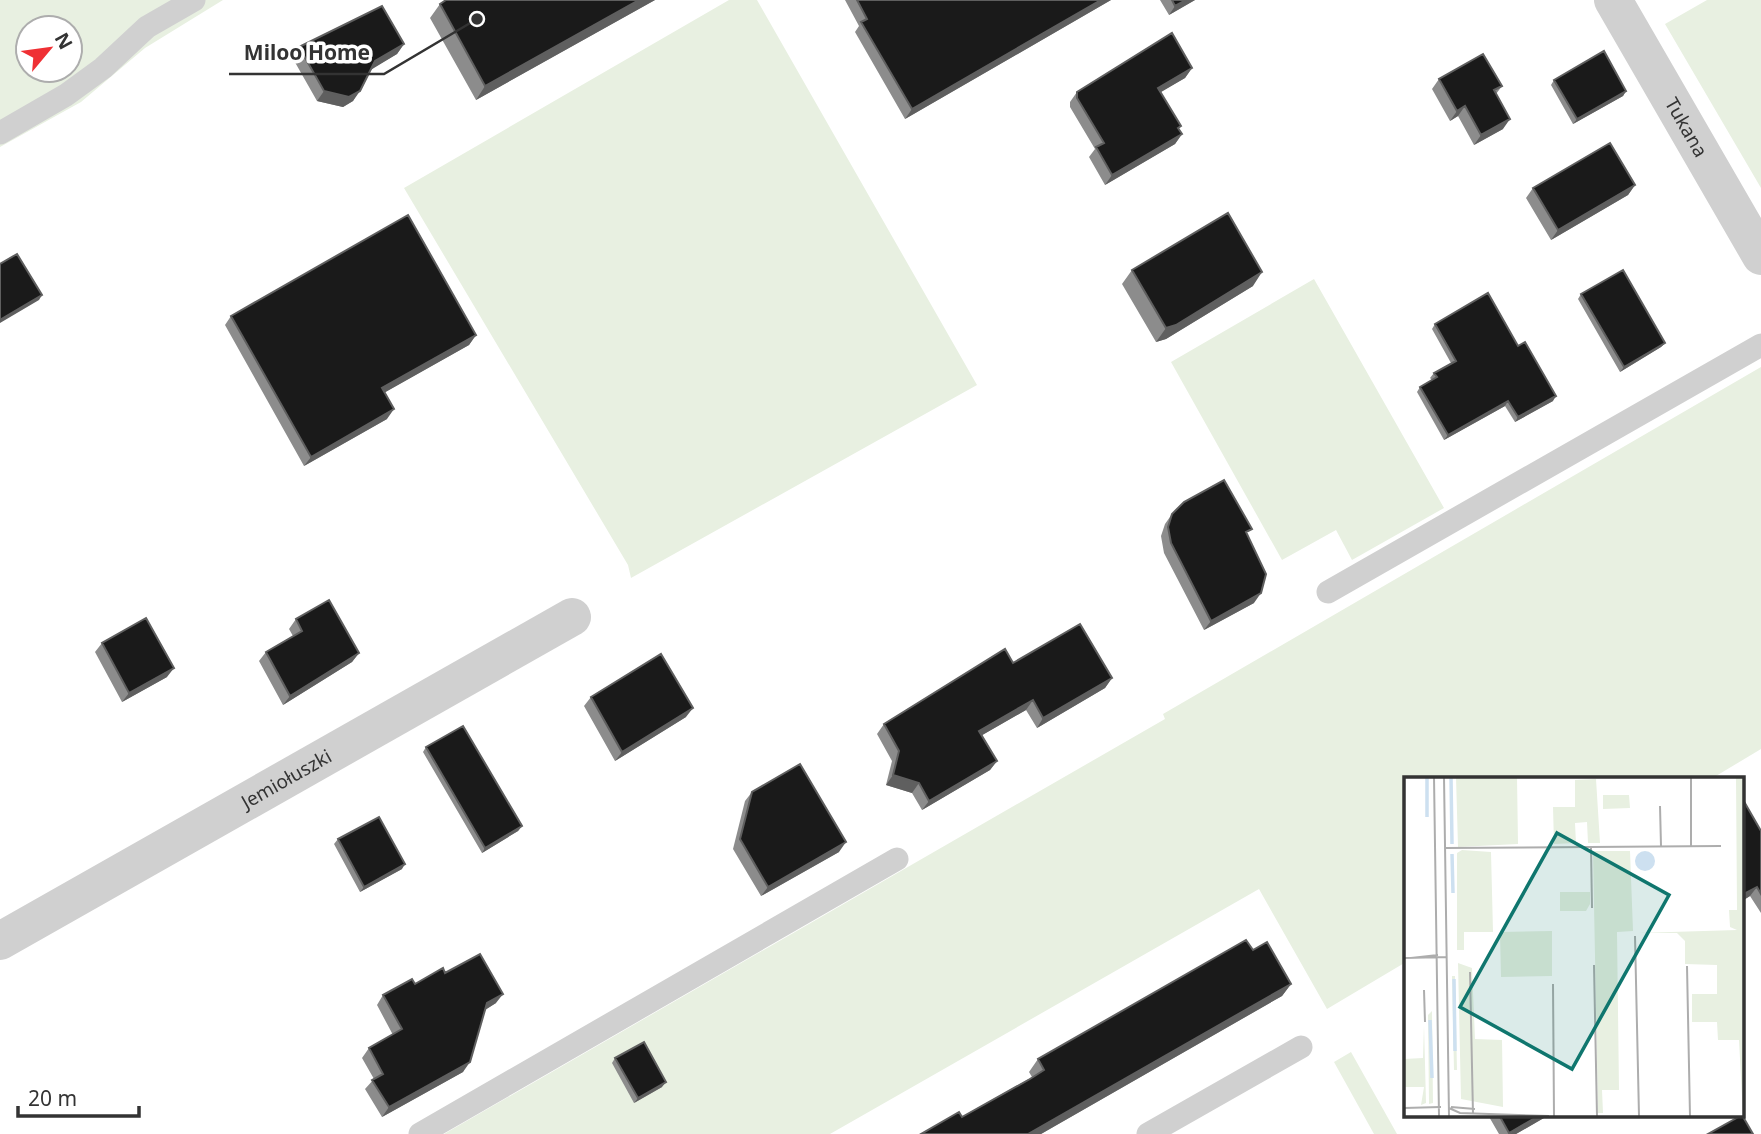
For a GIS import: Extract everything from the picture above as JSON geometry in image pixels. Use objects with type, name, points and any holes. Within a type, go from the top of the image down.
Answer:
[{"type":"street","name":"Tukana","points":[[1613,0],[1761,256]]},
{"type":"street","name":"Jemiołuszki","points":[[0,941],[572,617]]},
{"type":"lane","points":[[0,133],[66,94],[103,68],[147,27],[194,0]]},
{"type":"lane","points":[[1328,592],[1761,345]]},
{"type":"lane","points":[[420,1134],[897,859]]},
{"type":"lane","points":[[1148,1134],[1301,1046]]},
{"type":"green space","points":[[0,0],[223,0],[145,48],[81,102],[0,147]]},
{"type":"green space","points":[[729,0],[757,0],[977,385],[631,578],[628,565],[404,188]]},
{"type":"green space","points":[[1707,0],[1761,0],[1761,188],[1665,24]]},
{"type":"green space","points":[[1314,279],[1444,508],[1352,560],[1336,530],[1282,560],[1171,362]]},
{"type":"green space","points":[[1761,367],[1761,749],[1714,777],[1404,777],[1404,963],[1327,1009],[1259,889],[830,1134],[444,1134],[1165,719],[1163,714]]},
{"type":"green space","points":[[1351,1052],[1397,1134],[1374,1134],[1334,1062]]},
{"type":"building","points":[[446,0],[639,0],[485,86],[440,4]]},
{"type":"building","points":[[857,0],[1101,0],[912,109],[861,22],[867,19]]},
{"type":"building","points":[[1172,0],[1186,0],[1175,6]]},
{"type":"building","points":[[382,6],[404,44],[375,61],[360,91],[349,97],[324,91],[299,47]]},
{"type":"building","points":[[1172,33],[1192,68],[1158,88],[1181,126],[1178,128],[1182,134],[1112,175],[1096,147],[1104,143],[1077,98],[1077,92]]},
{"type":"building","points":[[1604,51],[1626,91],[1577,119],[1554,80]]},
{"type":"building","points":[[1483,54],[1502,86],[1494,90],[1510,119],[1481,135],[1465,106],[1457,111],[1439,79]]},
{"type":"building","points":[[1610,143],[1635,185],[1558,230],[1533,188]]},
{"type":"building","points":[[1228,213],[1262,272],[1176,325],[1166,328],[1132,270]]},
{"type":"building","points":[[408,215],[476,335],[382,388],[394,409],[311,457],[231,316]]},
{"type":"building","points":[[17,254],[42,295],[0,320],[0,264]]},
{"type":"building","points":[[1623,270],[1665,343],[1624,367],[1581,294]]},
{"type":"building","points":[[1488,293],[1518,346],[1525,342],[1556,396],[1518,417],[1508,401],[1448,435],[1420,387],[1437,377],[1434,373],[1456,361],[1435,324]]},
{"type":"building","points":[[1224,480],[1252,529],[1246,532],[1266,574],[1261,593],[1211,621],[1171,543],[1168,527],[1172,514],[1184,502]]},
{"type":"building","points":[[329,600],[359,653],[290,696],[266,652],[302,631],[296,619]]},
{"type":"building","points":[[146,618],[174,668],[129,693],[102,643]]},
{"type":"building","points":[[1080,624],[1112,678],[1043,718],[1033,700],[979,731],[997,761],[929,801],[919,783],[893,775],[899,751],[884,724],[1005,649],[1013,663]]},
{"type":"building","points":[[661,654],[693,708],[622,752],[591,697]]},
{"type":"building","points":[[463,726],[522,826],[485,848],[426,747]]},
{"type":"building","points":[[800,764],[846,842],[768,887],[740,839],[752,792]]},
{"type":"building","points":[[1744,801],[1761,831],[1761,894],[1757,887],[1744,894]]},
{"type":"building","points":[[379,817],[405,864],[364,887],[338,839]]},
{"type":"building","points":[[1246,940],[1253,950],[1267,942],[1291,984],[1028,1134],[921,1134],[959,1112],[962,1117],[1030,1079],[1044,1070],[1038,1059]]},
{"type":"building","points":[[480,954],[503,994],[487,1003],[470,1062],[389,1107],[372,1080],[383,1074],[369,1048],[402,1029],[383,995],[412,979],[415,984],[443,968],[445,973]]},
{"type":"building","points":[[644,1042],[666,1082],[638,1098],[615,1058]]},
{"type":"building","points":[[1500,1116],[1538,1116],[1509,1133]]},
{"type":"building","points":[[1743,1116],[1753,1134],[1708,1134]]},
{"type":"place","name":"Miloo Home","points":[[477,19]]}]
